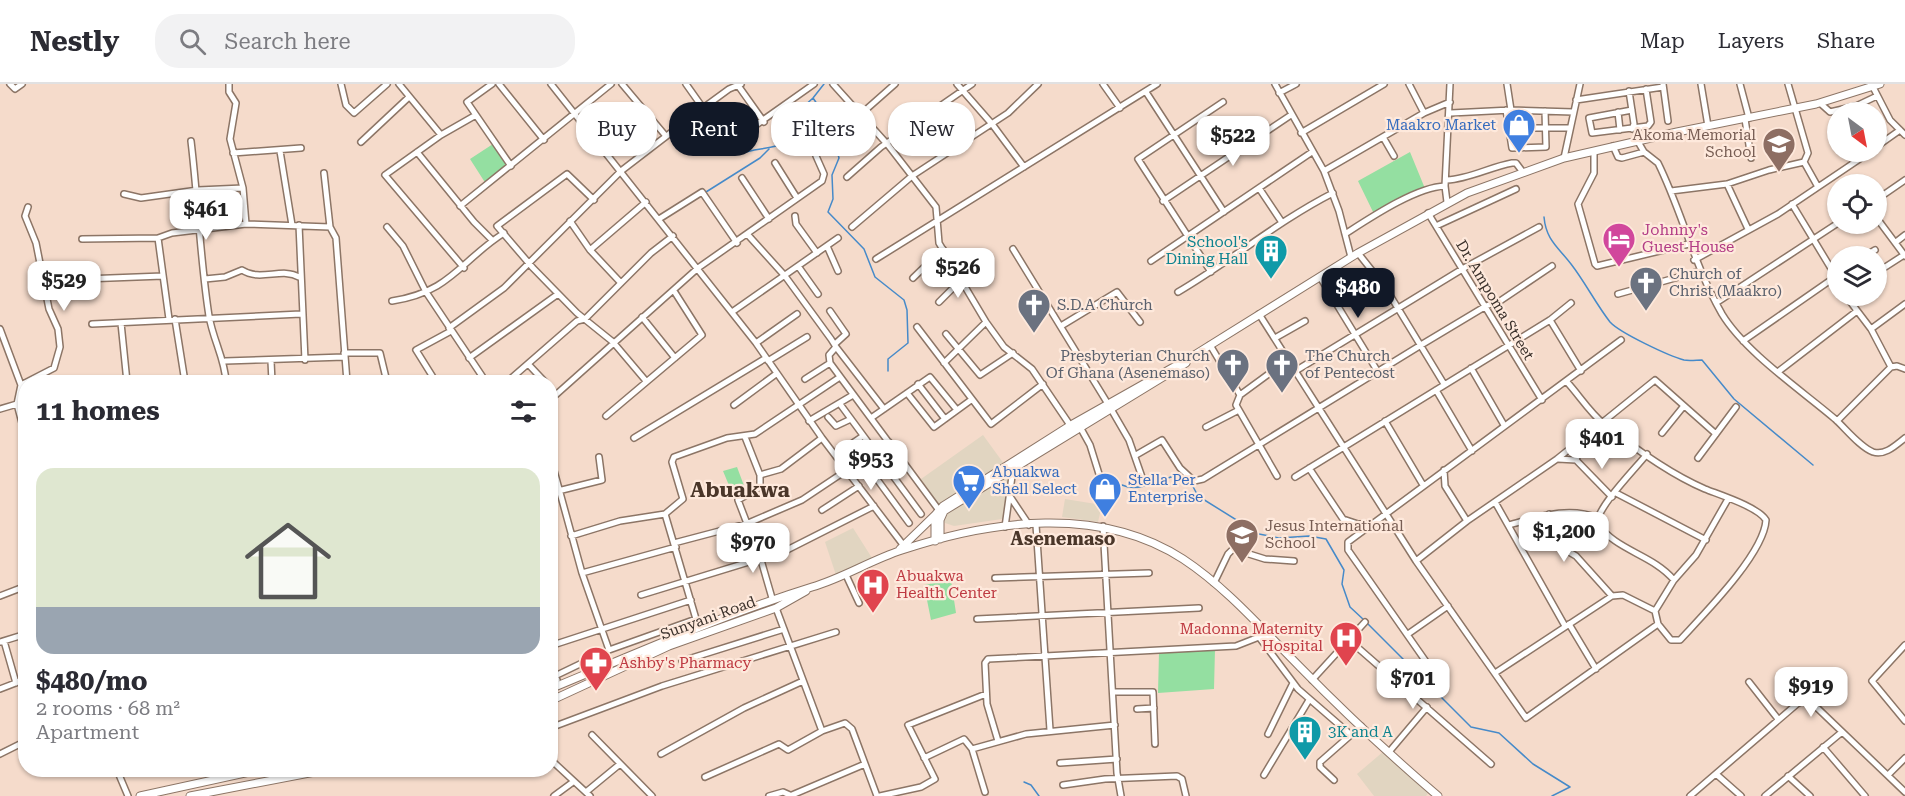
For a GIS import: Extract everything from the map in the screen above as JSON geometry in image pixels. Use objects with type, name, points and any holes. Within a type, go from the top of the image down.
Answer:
[{"type":"main road","points":[[938,540],[944,511],[1354,255],[1447,202],[1522,171],[1564,158],[1637,140],[1820,104],[1871,86]]},
{"type":"main road","points":[[901,549],[937,512],[1075,428]]},
{"type":"main road","points":[[937,512],[938,540]]},
{"type":"main road","points":[[813,587],[901,549],[953,536],[1005,527],[1033,525],[1103,526],[1156,544],[1183,559],[1214,583],[1312,680],[1438,796]]},
{"type":"main road","points":[[940,526],[953,536]]},
{"type":"main road","name":"Sunyani Road","points":[[558,686],[772,598],[813,587]]},
{"type":"main road","name":"Sunyani Road","points":[[558,697],[669,646],[776,608],[813,587]]},
{"type":"main road","points":[[140,796],[218,777]]},
{"type":"main road","points":[[190,796],[289,777]]},
{"type":"street","points":[[10,84],[15,89],[22,84]]},
{"type":"street","points":[[229,84],[229,92],[236,103],[230,129],[233,153],[243,188],[246,224]]},
{"type":"street","points":[[341,84],[346,105],[354,113],[387,84]]},
{"type":"street","points":[[399,84],[441,135]]},
{"type":"street","points":[[492,84],[481,87],[467,101],[511,166]]},
{"type":"street","points":[[499,84],[544,140]]},
{"type":"street","points":[[460,206],[576,115],[550,84]]},
{"type":"street","points":[[591,102],[611,84]]},
{"type":"street","points":[[622,84],[666,135]]},
{"type":"street","points":[[686,84],[699,102]]},
{"type":"street","points":[[759,125],[814,84]]},
{"type":"street","points":[[833,84],[850,102]]},
{"type":"street","points":[[875,102],[895,84]]},
{"type":"street","points":[[957,84],[992,124],[1024,167]]},
{"type":"street","points":[[947,102],[972,84]]},
{"type":"street","points":[[852,227],[912,176],[992,124],[1038,84]]},
{"type":"street","points":[[1103,84],[1120,108]]},
{"type":"street","points":[[876,259],[938,218],[1157,84]]},
{"type":"street","points":[[1275,84],[1323,171],[1354,255],[1368,263],[1444,384]]},
{"type":"street","points":[[1280,93],[1296,84]]},
{"type":"street","points":[[1301,133],[1384,84]]},
{"type":"street","points":[[1409,84],[1424,113]]},
{"type":"street","points":[[1447,202],[1450,84]]},
{"type":"street","points":[[1507,84],[1508,129],[1512,148],[1545,148],[1545,111]]},
{"type":"street","points":[[1564,158],[1580,84]]},
{"type":"street","points":[[1701,84],[1708,126]]},
{"type":"street","points":[[1740,84],[1751,158]]},
{"type":"street","points":[[1788,84],[1808,153],[1804,162]]},
{"type":"street","points":[[712,102],[739,85],[764,122]]},
{"type":"street","points":[[1576,100],[1663,85],[1668,121]]},
{"type":"street","points":[[1871,86],[1890,120],[1905,135]]},
{"type":"street","points":[[1632,110],[1592,116],[1589,120],[1592,133],[1641,128],[1651,122],[1646,89]]},
{"type":"street","points":[[1629,91],[1634,124],[1632,129]]},
{"type":"street","points":[[1146,92],[1224,212]]},
{"type":"street","points":[[1820,104],[1830,112],[1856,106],[1877,96]]},
{"type":"street","points":[[361,142],[409,98]]},
{"type":"street","points":[[1211,272],[1138,159],[1173,133],[1222,102]]},
{"type":"street","points":[[1323,171],[1424,113],[1450,102]]},
{"type":"street","points":[[1451,113],[1508,110],[1573,112]]},
{"type":"street","points":[[1618,112],[1620,130]]},
{"type":"street","points":[[1164,201],[1291,115]]},
{"type":"street","points":[[464,267],[386,177],[441,135],[476,116]]},
{"type":"street","points":[[1508,129],[1525,128]]},
{"type":"street","points":[[1534,128],[1569,128]]},
{"type":"street","points":[[1887,139],[1900,130]]},
{"type":"street","points":[[847,177],[882,147],[888,145],[876,131]]},
{"type":"street","points":[[432,375],[416,350],[450,329],[504,288],[621,171],[669,133]]},
{"type":"street","points":[[1383,137],[1394,156]]},
{"type":"street","points":[[1637,140],[1644,152],[1658,163],[1671,191],[1694,260],[1716,303],[1743,341],[1779,371],[1797,390],[1871,451],[1884,452],[1905,438]]},
{"type":"street","points":[[191,141],[210,318],[217,350],[225,361],[226,375]]},
{"type":"street","points":[[1612,146],[1618,157],[1622,158],[1644,152]]},
{"type":"street","points":[[233,153],[301,148]]},
{"type":"street","points":[[280,151],[292,225]]},
{"type":"street","points":[[1594,151],[1594,172],[1578,204],[1595,264],[1598,266],[1689,244]]},
{"type":"street","points":[[417,152],[460,206],[492,240]]},
{"type":"street","points":[[1151,261],[1312,152]]},
{"type":"street","points":[[609,156],[756,343],[809,421],[874,506],[901,549]]},
{"type":"street","points":[[558,391],[698,268],[737,243],[824,178],[816,156]]},
{"type":"street","points":[[897,156],[936,207],[937,235],[943,249],[986,322],[1004,347],[1032,369],[1090,445],[1099,474]]},
{"type":"street","points":[[1671,191],[1726,184],[1769,170],[1804,162]]},
{"type":"street","points":[[1804,162],[1818,187]]},
{"type":"street","points":[[1694,260],[1792,204],[1855,162]]},
{"type":"street","points":[[776,163],[797,198]]},
{"type":"street","points":[[1345,234],[1432,188],[1464,180],[1486,168],[1516,163],[1522,171]]},
{"type":"street","points":[[324,173],[330,227],[336,238],[346,375]]},
{"type":"street","points":[[594,200],[567,174],[498,223],[504,233],[558,294],[613,342],[646,381]]},
{"type":"street","points":[[742,178],[769,219]]},
{"type":"street","points":[[1887,192],[1905,180]]},
{"type":"street","points":[[1496,181],[1501,196]]},
{"type":"street","points":[[1726,184],[1748,229]]},
{"type":"street","points":[[124,194],[141,198],[198,190],[243,188]]},
{"type":"street","points":[[1259,188],[1281,221]]},
{"type":"street","points":[[1436,226],[1516,189]]},
{"type":"street","points":[[659,219],[702,192],[737,243]]},
{"type":"street","points":[[1178,292],[1211,272],[1281,221],[1333,193]]},
{"type":"street","points":[[590,250],[646,202]]},
{"type":"street","points":[[1792,204],[1827,260]]},
{"type":"street","points":[[28,207],[25,216],[39,254],[49,309],[60,342],[54,368],[40,375]]},
{"type":"street","name":"Dr. Ampoma Street","points":[[1428,213],[1464,268],[1542,400]]},
{"type":"street","points":[[795,216],[796,225],[817,253]]},
{"type":"street","points":[[570,221],[590,250],[621,282]]},
{"type":"street","points":[[82,239],[158,238],[246,224],[330,227]]},
{"type":"street","points":[[299,225],[299,277],[305,360]]},
{"type":"street","points":[[387,227],[403,246],[426,292],[481,375]]},
{"type":"street","points":[[1297,370],[1464,268],[1539,227]]},
{"type":"street","points":[[1716,303],[1827,229]]},
{"type":"street","points":[[1887,231],[1904,256],[1887,266]]},
{"type":"street","points":[[392,301],[426,292],[464,267],[492,240],[504,233]]},
{"type":"street","points":[[748,235],[785,276],[884,409]]},
{"type":"street","points":[[1896,242],[1905,235]]},
{"type":"street","points":[[516,375],[577,321],[585,319],[651,253],[674,236]]},
{"type":"street","points":[[158,238],[163,276],[184,375]]},
{"type":"street","points":[[732,312],[838,238]]},
{"type":"street","points":[[827,246],[838,271]]},
{"type":"street","points":[[913,278],[943,249]]},
{"type":"street","points":[[1013,249],[1109,406],[1136,455],[1143,480]]},
{"type":"street","points":[[798,266],[818,294]]},
{"type":"street","points":[[1136,455],[1162,440],[1180,468],[1198,482],[1486,306],[1500,301],[1552,266]]},
{"type":"street","points":[[205,279],[225,277],[242,270],[254,276],[292,273],[299,277]]},
{"type":"street","points":[[1618,294],[1700,271]]},
{"type":"street","points":[[84,279],[163,276]]},
{"type":"street","points":[[1320,277],[1378,372]]},
{"type":"street","points":[[939,302],[961,280]]},
{"type":"street","points":[[1743,341],[1827,284]]},
{"type":"street","points":[[606,416],[702,334],[674,291]]},
{"type":"street","points":[[1061,326],[1118,292],[1140,322]]},
{"type":"street","points":[[469,358],[558,294]]},
{"type":"street","points":[[1294,477],[1550,320],[1571,303]]},
{"type":"street","points":[[1871,329],[1904,305]]},
{"type":"street","points":[[1853,306],[1871,329],[1891,367]]},
{"type":"street","points":[[830,311],[846,334],[829,355],[830,363],[889,442],[937,512]]},
{"type":"street","points":[[1779,371],[1857,311]]},
{"type":"street","points":[[92,324],[302,314]]},
{"type":"street","points":[[756,343],[797,314]]},
{"type":"street","points":[[1259,314],[1297,370],[1416,561],[1526,718],[1658,624]]},
{"type":"street","points":[[642,317],[675,358]]},
{"type":"street","points":[[1550,320],[1581,372]]},
{"type":"street","points":[[1275,338],[1305,321]]},
{"type":"street","points":[[944,363],[986,322]]},
{"type":"street","points":[[121,323],[126,375]]},
{"type":"street","points":[[917,327],[989,423],[993,424],[1043,384]]},
{"type":"street","points":[[0,329],[18,377]]},
{"type":"street","points":[[946,334],[981,376],[1012,353]]},
{"type":"street","points":[[634,438],[807,337]]},
{"type":"street","points":[[1436,676],[1348,550],[1348,542],[1504,425],[1568,382],[1621,340]]},
{"type":"street","points":[[1210,345],[1240,395]]},
{"type":"street","points":[[225,361],[305,360],[380,353],[385,375]]},
{"type":"street","points":[[1277,476],[1237,411],[1236,402],[1240,395],[1289,359]]},
{"type":"street","points":[[271,361],[272,375]]},
{"type":"street","points":[[805,379],[830,363]]},
{"type":"street","points":[[529,365],[538,375]]},
{"type":"street","points":[[1891,367],[1905,369]]},
{"type":"street","points":[[1837,421],[1891,367]]},
{"type":"street","points":[[1471,368],[1504,425]]},
{"type":"street","points":[[734,405],[777,374]]},
{"type":"street","points":[[571,536],[620,521],[665,514],[683,500],[672,462],[674,457],[727,438],[755,434],[840,377]]},
{"type":"street","points":[[871,418],[931,377],[957,410]]},
{"type":"street","points":[[1416,561],[1467,521],[1557,459],[1655,380],[1716,434]]},
{"type":"street","points":[[1568,382],[1602,423],[1675,474],[1759,512],[1766,520],[1765,529],[1728,586],[1680,640],[1671,640],[1658,624],[1655,611],[1674,580],[1706,540],[1728,499]]},
{"type":"street","points":[[918,384],[945,419]]},
{"type":"street","points":[[1436,390],[1472,451]]},
{"type":"street","points":[[907,393],[933,427],[971,400]]},
{"type":"street","points":[[809,421],[853,395]]},
{"type":"street","points":[[18,399],[18,408]]},
{"type":"street","points":[[0,409],[17,404]]},
{"type":"street","points":[[840,404],[921,514]]},
{"type":"street","points":[[1662,433],[1683,407]]},
{"type":"street","points":[[1698,458],[1736,407]]},
{"type":"street","points":[[1206,427],[1237,411]]},
{"type":"street","points":[[828,417],[836,426],[851,419]]},
{"type":"street","points":[[1385,421],[1423,486]]},
{"type":"street","points":[[835,455],[863,436]]},
{"type":"street","points":[[745,437],[760,475],[760,487],[738,500],[761,560],[772,598]]},
{"type":"street","points":[[760,475],[781,469],[822,438]]},
{"type":"street","points":[[1576,460],[1583,438]]},
{"type":"street","points":[[582,573],[746,524],[802,500],[889,442]]},
{"type":"street","points":[[852,445],[909,523]]},
{"type":"street","points":[[1647,454],[1614,495],[1597,523],[1609,538],[1658,563],[1674,580]]},
{"type":"street","points":[[560,490],[603,479],[599,457]]},
{"type":"street","points":[[1557,459],[1576,460],[1614,495],[1706,540]]},
{"type":"street","points":[[1309,468],[1343,519],[1358,524],[1373,524]]},
{"type":"street","points":[[1005,527],[1011,498],[1012,469]]},
{"type":"street","points":[[1444,470],[1445,486],[1467,521]]},
{"type":"street","points":[[1430,480],[1445,486]]},
{"type":"street","points":[[558,483],[582,573],[609,650]]},
{"type":"street","points":[[822,510],[859,486]]},
{"type":"street","points":[[1011,498],[1033,525],[1044,616],[1050,730]]},
{"type":"street","points":[[1495,502],[1567,625],[1596,669]]},
{"type":"street","points":[[640,595],[785,551],[874,506]]},
{"type":"street","points":[[1509,525],[1549,514],[1581,511],[1598,518]]},
{"type":"street","points":[[558,673],[609,650],[696,619],[665,514]]},
{"type":"street","points":[[1549,514],[1559,546],[1576,556],[1612,596]]},
{"type":"street","points":[[1103,526],[1109,652],[1121,796]]},
{"type":"street","points":[[1214,583],[1228,554],[1233,549],[1265,559],[1294,561]]},
{"type":"street","points":[[995,578],[1104,572],[1149,573]]},
{"type":"street","points":[[846,574],[859,603]]},
{"type":"street","points":[[0,596],[18,589]]},
{"type":"street","points":[[1495,674],[1612,596],[1623,595],[1655,611]]},
{"type":"street","points":[[558,644],[691,600]]},
{"type":"street","points":[[1408,634],[1448,606]]},
{"type":"street","points":[[776,608],[822,731]]},
{"type":"street","points":[[977,619],[1199,608]]},
{"type":"street","points":[[1312,680],[1365,622]]},
{"type":"street","points":[[682,661],[784,629]]},
{"type":"street","points":[[558,725],[662,686],[836,633]]},
{"type":"street","points":[[0,689],[16,683],[2,641],[18,636]]},
{"type":"street","points":[[1259,637],[1293,683],[1309,700],[1351,735]]},
{"type":"street","points":[[998,741],[986,694],[986,660],[1046,654],[1236,646],[1259,637],[1270,638]]},
{"type":"street","points":[[1349,640],[1491,764]]},
{"type":"street","points":[[1905,645],[1872,681],[1905,721]]},
{"type":"street","points":[[661,754],[744,708],[803,681]]},
{"type":"street","points":[[1749,682],[1779,719]]},
{"type":"street","points":[[1268,734],[1293,683]]},
{"type":"street","points":[[1113,692],[1153,692],[1155,744]]},
{"type":"street","points":[[705,777],[779,744],[788,750],[841,723],[849,724],[879,796],[921,787],[934,779],[908,725],[986,694]]},
{"type":"street","points":[[1264,776],[1309,700]]},
{"type":"street","points":[[1689,796],[1779,719],[1807,701],[1889,774],[1905,792]]},
{"type":"street","points":[[1389,752],[1427,707]]},
{"type":"street","points":[[1137,709],[1154,708]]},
{"type":"street","points":[[972,749],[1050,730],[1115,725]]},
{"type":"street","points":[[1334,780],[1319,763],[1361,726]]},
{"type":"street","points":[[1765,796],[1842,732]]},
{"type":"street","points":[[592,735],[652,796]]},
{"type":"street","points":[[924,758],[964,739],[972,749],[985,792]]},
{"type":"street","points":[[0,754],[18,745]]},
{"type":"street","points":[[1823,747],[1865,796]]},
{"type":"street","points":[[1889,774],[1905,758]]},
{"type":"street","points":[[1059,763],[1117,759]]},
{"type":"street","points":[[558,767],[588,794],[620,764]]},
{"type":"street","points":[[768,796],[783,792],[792,796],[865,764]]},
{"type":"street","points":[[1716,774],[1739,796]]},
{"type":"street","points":[[1788,776],[1809,796]]},
{"type":"street","points":[[120,777],[128,796]]},
{"type":"street","points":[[1063,785],[1119,779],[1179,777],[1186,796]]},
{"type":"street","points":[[554,796],[573,782]]},
{"type":"street","points":[[921,787],[924,796]]},
{"type":"shaded area","points":[[983,435],[1007,468],[941,508],[921,479]]},
{"type":"shaded area","points":[[1013,470],[1009,518],[954,526],[945,523],[943,519],[947,511]]},
{"type":"shaded area","points":[[1065,499],[1102,505],[1098,522],[1062,517]]},
{"type":"shaded area","points":[[853,528],[872,558],[836,575],[825,542]]},
{"type":"shaded area","points":[[1384,751],[1429,792],[1426,796],[1374,796],[1357,774]]},
{"type":"green space","points":[[493,144],[510,165],[486,184],[470,159]]},
{"type":"green space","points":[[1410,152],[1426,191],[1375,216],[1358,181]]},
{"type":"green space","points":[[737,467],[746,491],[733,495],[723,471]]},
{"type":"green space","points":[[951,580],[956,613],[931,620],[924,585]]},
{"type":"green space","points":[[1215,649],[1214,689],[1158,693],[1159,652]]},
{"type":"waterway","points":[[759,150],[787,143],[802,134],[807,127],[802,108],[824,84]]},
{"type":"waterway","points":[[813,98],[828,120],[839,158],[832,175],[833,199],[828,212],[864,249],[875,277],[904,300],[907,310],[908,343],[888,359],[888,371]]},
{"type":"waterway","points":[[706,192],[760,158],[769,149]]},
{"type":"waterway","points":[[1544,217],[1547,232],[1553,243],[1576,271],[1615,327],[1668,354],[1684,360],[1702,360],[1734,399],[1813,465]]},
{"type":"waterway","points":[[1122,485],[1143,486],[1179,474],[1184,476]]},
{"type":"waterway","points":[[1190,481],[1198,496],[1259,534],[1279,538],[1309,536],[1326,539],[1344,570],[1342,584],[1350,607],[1364,620]]},
{"type":"waterway","points":[[1367,623],[1471,727],[1499,733],[1533,764],[1570,787]]},
{"type":"waterway","points":[[1024,782],[1031,785],[1039,796]]},
{"type":"waterway","points":[[1552,796],[1570,787]]},
{"type":"place","name":"Maakro Market","points":[[1519,154]]},
{"type":"place","name":"Akoma Memorial School","points":[[1779,173]]},
{"type":"place","name":"Johnny's Guest House","points":[[1619,268]]},
{"type":"place","name":"School's Dining Hall","points":[[1271,280]]},
{"type":"place","name":"Church of Christ (Maakro)","points":[[1646,312]]},
{"type":"place","name":"S.D.A Church","points":[[1034,334]]},
{"type":"place","name":"Presbyterian Church Of Ghana (Asenemaso)","points":[[1233,394]]},
{"type":"place","name":"The Church of Pentecost","points":[[1282,394]]},
{"type":"place","name":"Abuakwa Shell Select","points":[[969,510]]},
{"type":"place","name":"Stella Per Enterprise","points":[[1105,518]]},
{"type":"place","name":"Jesus International School","points":[[1242,564]]},
{"type":"place","name":"Abuakwa Health Center","points":[[873,614]]},
{"type":"place","name":"Madonna Maternity Hospital","points":[[1346,667]]},
{"type":"place","name":"Ashby's Pharmacy","points":[[596,692]]},
{"type":"place","name":"3K and A","points":[[1305,761]]},
{"type":"district","name":"Abuakwa","points":[[740,490]]},
{"type":"district","name":"Asenemaso","points":[[1063,539]]}]
